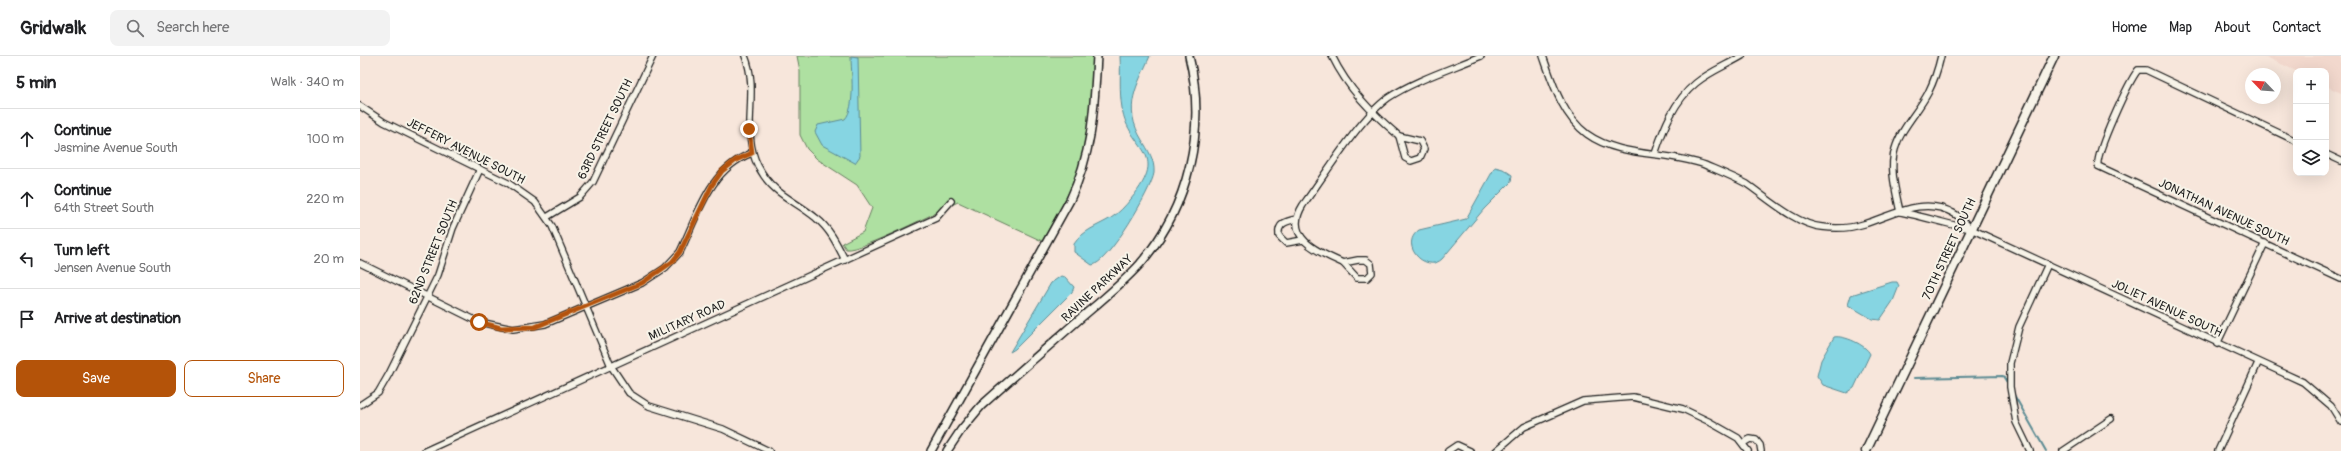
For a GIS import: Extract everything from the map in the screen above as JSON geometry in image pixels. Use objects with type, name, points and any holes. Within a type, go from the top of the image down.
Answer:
[{"type":"main road","name":"70TH STREET SOUTH","points":[[1866,451],[2054,56]]},
{"type":"street","name":"63RD STREET SOUTH","points":[[547,217],[580,197],[593,182],[653,56]]},
{"type":"street","points":[[745,56],[752,80],[749,129],[752,153],[761,172],[778,193],[822,223],[835,240],[845,260]]},
{"type":"street","points":[[930,451],[1076,188],[1086,160],[1093,128],[1097,56]]},
{"type":"street","name":"RAVINE PARKWAY","points":[[947,451],[961,430],[981,406],[1129,275],[1159,238],[1178,202],[1193,150],[1196,97],[1189,56]]},
{"type":"street","points":[[1332,56],[1349,88],[1372,112],[1399,136],[1420,141],[1424,149],[1420,158],[1412,161],[1405,158],[1399,136]]},
{"type":"street","points":[[1343,263],[1366,260],[1372,266],[1372,273],[1367,278],[1360,279],[1343,263],[1311,248],[1303,240],[1298,219],[1303,205],[1372,112],[1398,92],[1480,56]]},
{"type":"street","name":"JOLIET AVENUE SOUTH","points":[[1543,56],[1555,90],[1568,115],[1587,134],[1609,146],[1672,156],[1704,165],[1745,183],[1800,220],[1820,227],[1838,228],[1862,224],[1917,206],[1940,207],[1955,213],[1971,229]]},
{"type":"street","points":[[1655,154],[1664,128],[1681,99],[1697,82],[1742,56]]},
{"type":"street","points":[[1900,212],[1895,187],[1893,163],[1895,148],[1902,132],[1928,94],[1941,56]]},
{"type":"street","name":"JONATHAN AVENUE SOUTH","points":[[2294,140],[2144,70],[2136,72],[2103,142],[2097,160],[2098,166],[2341,279]]},
{"type":"street","name":"JEFFERY AVENUE SOUTH","points":[[360,106],[378,119],[521,190],[535,202],[547,217],[611,366],[629,393],[643,403],[723,429],[769,451]]},
{"type":"street","points":[[360,263],[486,325],[513,329],[545,324],[642,283],[672,262],[680,252],[715,179],[736,160],[752,153]]},
{"type":"street","points":[[2329,155],[2341,161]]},
{"type":"street","name":"62ND STREET SOUTH","points":[[360,405],[378,393],[405,342],[442,264],[453,228],[480,169]]},
{"type":"street","name":"MILITARY ROAD","points":[[425,451],[936,218],[951,201]]},
{"type":"street","name":"JOLIET AVENUE SOUTH","points":[[1900,212],[1928,217],[1971,229],[2258,363],[2303,382],[2331,406],[2341,422]]},
{"type":"street","points":[[1298,219],[1283,224],[1279,228],[1279,236],[1286,243],[1303,240]]},
{"type":"street","points":[[2218,344],[2265,244]]},
{"type":"street","points":[[2030,451],[2016,422],[2010,387],[2010,363],[2019,327],[2048,264]]},
{"type":"street","points":[[2218,451],[2258,363]]},
{"type":"street","points":[[1496,451],[1524,427],[1583,402],[1633,397],[1683,409],[1708,421],[1743,443],[1748,451]]},
{"type":"street","points":[[2064,451],[2111,419]]},
{"type":"street","points":[[1743,443],[1750,439],[1756,440],[1760,445],[1761,451]]},
{"type":"street","points":[[1448,451],[1455,446],[1470,451]]},
{"type":"shaded area","points":[[2264,56],[2341,56],[2341,93],[2329,87],[2329,68],[2293,68],[2293,70]]},
{"type":"green space","points":[[797,56],[1093,56],[1090,114],[1086,143],[1078,171],[1070,189],[1042,241],[958,202],[883,238],[854,248],[846,249],[842,243],[863,232],[872,208],[857,185],[817,159],[807,149],[800,135],[800,71]]},
{"type":"water","points":[[851,56],[858,57],[860,156],[855,163],[822,145],[815,132],[818,125],[845,119],[848,114],[852,98]]},
{"type":"water","points":[[1120,56],[1150,56],[1136,87],[1132,107],[1136,128],[1151,155],[1154,173],[1146,194],[1118,240],[1099,262],[1092,265],[1074,252],[1074,244],[1086,232],[1111,218],[1122,209],[1142,183],[1147,170],[1148,160],[1126,123],[1122,108]]},
{"type":"water","points":[[1495,167],[1503,169],[1512,175],[1511,182],[1484,209],[1442,259],[1436,263],[1429,263],[1417,256],[1411,243],[1413,236],[1419,230],[1466,219]]},
{"type":"water","points":[[1061,276],[1065,277],[1074,287],[1072,292],[1015,349],[1010,352],[1051,283]]},
{"type":"water","points":[[1892,282],[1897,282],[1899,286],[1893,301],[1880,320],[1872,319],[1848,305],[1851,295]]},
{"type":"water","points":[[1834,337],[1854,341],[1864,347],[1870,354],[1854,388],[1847,393],[1823,385],[1817,376],[1821,360]]},
{"type":"waterway","points":[[1914,378],[2003,376],[2008,384]]},
{"type":"waterway","points":[[2013,393],[2046,451]]},
{"type":"route","points":[[479,322],[501,328],[523,329],[535,327],[642,283],[665,268],[680,252],[715,179],[722,171],[736,160],[752,153],[749,129]]}]
